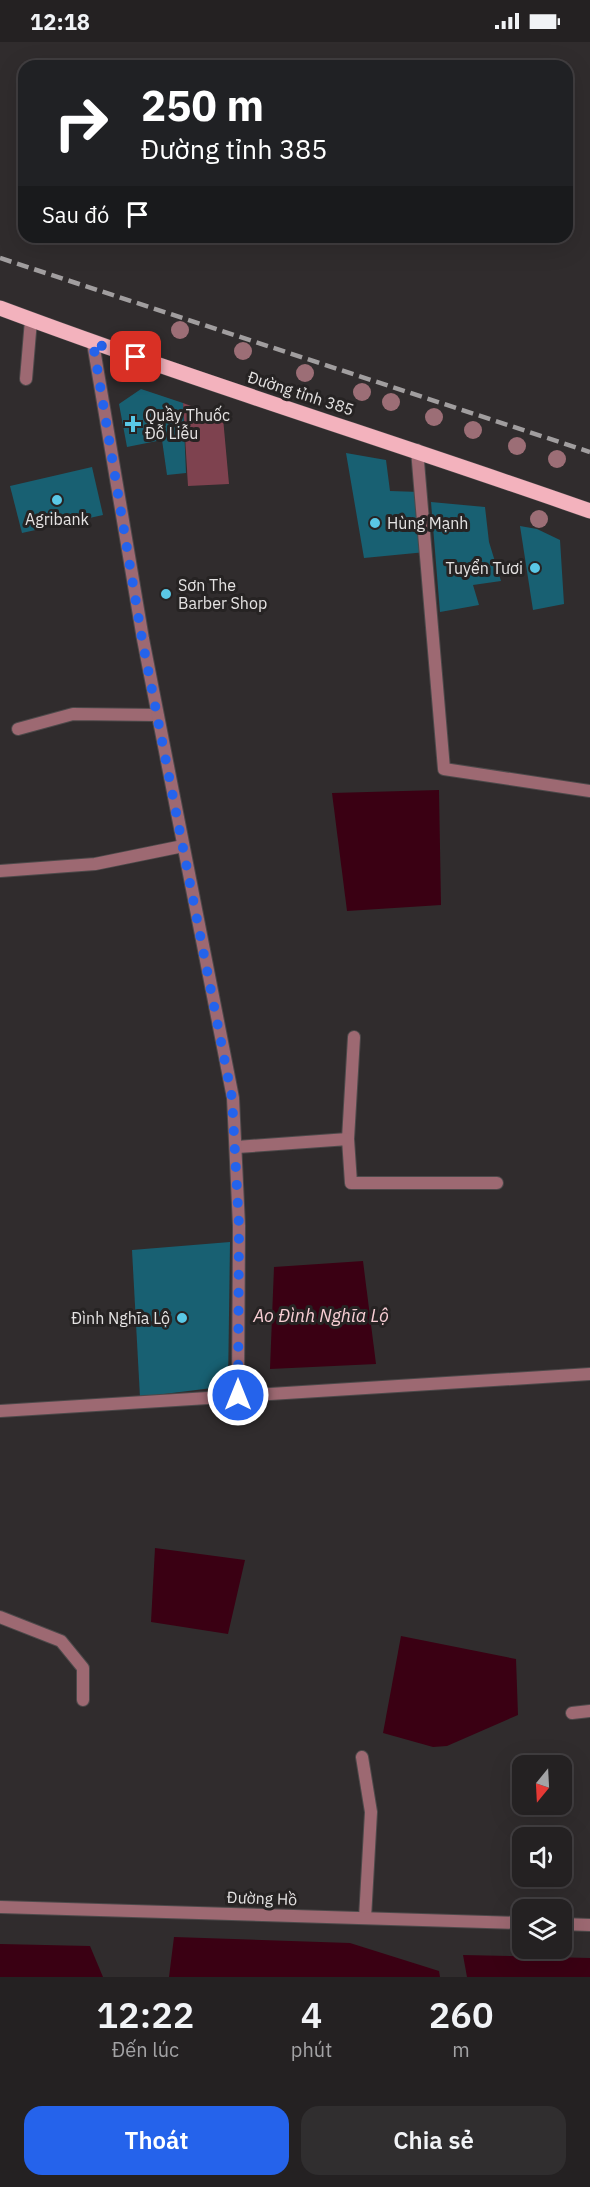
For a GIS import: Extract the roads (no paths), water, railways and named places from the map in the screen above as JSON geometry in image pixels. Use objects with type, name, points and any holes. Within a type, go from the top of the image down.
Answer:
[{"type":"main road","name":"Đường tỉnh 385","points":[[0,308],[93,343],[417,450],[590,511]]},
{"type":"street","points":[[26,379],[31,320]]},
{"type":"street","points":[[93,343],[157,715],[232,1098],[237,1148],[238,1395]]},
{"type":"street","points":[[417,450],[444,770],[590,791]]},
{"type":"street","points":[[18,729],[73,714],[157,715]]},
{"type":"street","points":[[0,871],[95,864],[183,846]]},
{"type":"street","points":[[354,1037],[348,1139],[351,1183],[497,1183]]},
{"type":"street","points":[[237,1148],[348,1139]]},
{"type":"street","points":[[0,1411],[590,1374]]},
{"type":"street","points":[[0,1617],[61,1641],[83,1668],[83,1700]]},
{"type":"street","points":[[572,1713],[590,1711]]},
{"type":"street","points":[[362,1757],[371,1812],[365,1918]]},
{"type":"street","name":"Đường Hồ","points":[[0,1906],[512,1923]]},
{"type":"street","points":[[572,1924],[590,1925]]},
{"type":"water","points":[[439,790],[441,905],[347,911],[332,793]]},
{"type":"water","name":"Ao Đình Nghĩa Lộ","points":[[363,1261],[376,1364],[270,1369],[274,1267]]},
{"type":"water","points":[[155,1548],[245,1560],[228,1634],[151,1622]]},
{"type":"water","points":[[401,1636],[516,1659],[518,1715],[447,1746],[433,1747],[383,1733]]},
{"type":"water","points":[[174,1937],[350,1943],[439,1971],[440,1977],[169,1977]]},
{"type":"water","points":[[0,1944],[90,1946],[103,1977],[0,1977]]},
{"type":"water","points":[[463,1955],[512,1956],[512,1959],[590,1958],[590,1977],[467,1977]]},
{"type":"railway","points":[[0,258],[590,452]]},
{"type":"place","name":"Quầy Thuốc Đỗ Liễu","points":[[133,424]]},
{"type":"place","name":"Agribank","points":[[57,500]]},
{"type":"place","name":"Hùng Mạnh","points":[[375,523]]},
{"type":"place","name":"Tuyển Tươi","points":[[535,568]]},
{"type":"place","name":"Sơn The Barber Shop","points":[[166,594]]},
{"type":"place","name":"Đình Nghĩa Lộ","points":[[182,1318]]}]
